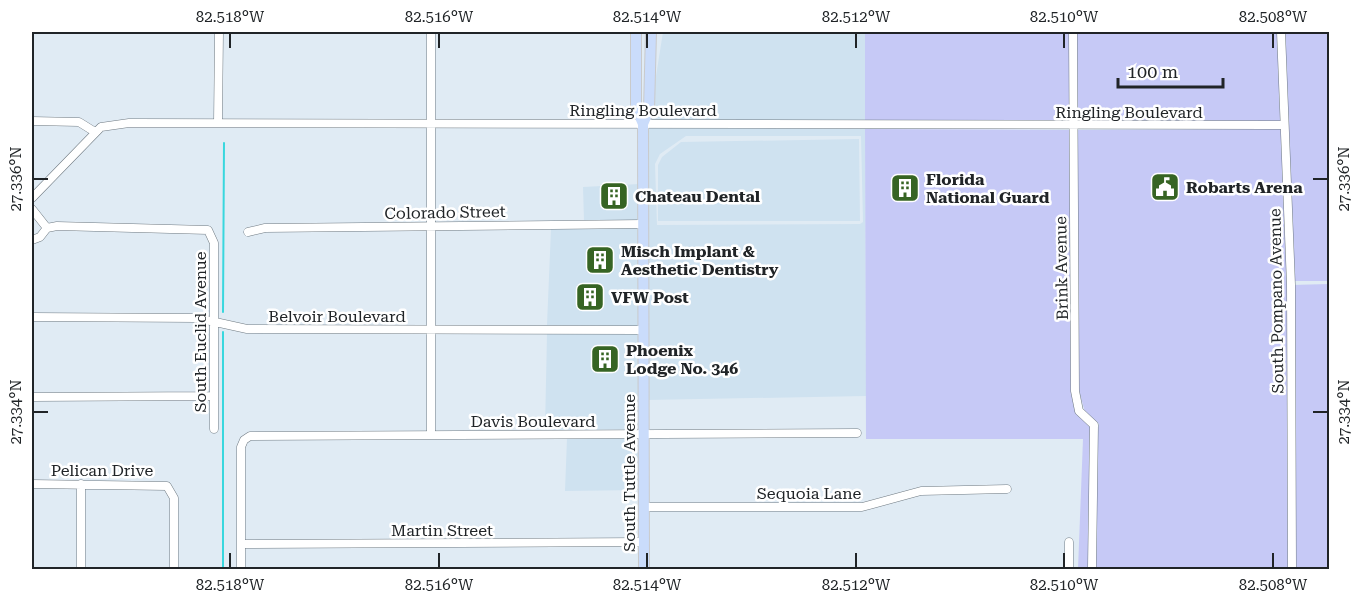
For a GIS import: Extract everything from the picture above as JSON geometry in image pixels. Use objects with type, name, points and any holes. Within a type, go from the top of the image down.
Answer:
[{"type":"main road","points":[[636,32],[636,108],[643,124]]},
{"type":"main road","points":[[643,124],[649,110],[651,32]]},
{"type":"main road","name":"South Tuttle Avenue","points":[[643,124],[644,570]]},
{"type":"street","points":[[218,123],[219,32]]},
{"type":"street","points":[[430,32],[431,435]]},
{"type":"street","name":"Brink Avenue","points":[[1073,32],[1075,391],[1082,415],[1094,425],[1092,567]]},
{"type":"street","name":"South Pompano Avenue","points":[[1281,32],[1291,285],[1292,570]]},
{"type":"street","points":[[32,121],[79,122],[95,132],[32,198]]},
{"type":"street","name":"Ringling Boulevard","points":[[95,132],[111,124],[218,123],[1284,125]]},
{"type":"street","points":[[32,209],[47,228],[40,237],[32,240]]},
{"type":"street","name":"Colorado Street","points":[[248,232],[265,228],[643,224]]},
{"type":"street","name":"South Euclid Avenue","points":[[47,228],[203,228],[211,234],[214,243],[214,429]]},
{"type":"street","name":"Belvoir Boulevard","points":[[32,317],[197,318],[247,329],[644,330]]},
{"type":"street","points":[[32,397],[214,396]]},
{"type":"street","name":"Davis Boulevard","points":[[241,544],[241,447],[246,437],[857,433]]},
{"type":"street","name":"Pelican Drive","points":[[32,484],[162,484],[171,489],[174,498],[174,570]]},
{"type":"street","points":[[81,484],[81,570]]},
{"type":"street","name":"Sequoia Lane","points":[[644,507],[862,507],[921,491],[1007,489]]},
{"type":"street","name":"Martin Street","points":[[241,544],[644,542]]},
{"type":"street","points":[[1069,542],[1069,570]]},
{"type":"street","points":[[241,544],[241,570]]},
{"type":"shaded area","points":[[663,32],[865,32],[865,121],[649,120]]},
{"type":"shaded area","points":[[865,32],[1069,32],[1069,122],[865,121]]},
{"type":"shaded area","points":[[1077,32],[1278,32],[1280,121],[1077,122]]},
{"type":"shaded area","points":[[1285,32],[1329,32],[1329,281],[1294,281]]},
{"type":"shaded area","points":[[647,128],[865,129],[866,396],[647,400]],"holes":[[[686,136],[861,136],[863,222],[860,224],[657,225],[655,164],[660,154]]]},
{"type":"shaded area","points":[[865,129],[1069,130],[1072,391],[1076,413],[1090,427],[1088,569],[1078,569],[1083,439],[866,439]]},
{"type":"shaded area","points":[[1281,129],[1287,285],[1288,569],[1095,569],[1096,436],[1099,424],[1085,412],[1079,391],[1077,130]]},
{"type":"shaded area","points":[[859,139],[860,221],[658,221],[658,165],[662,157],[681,142]]},
{"type":"shaded area","points":[[639,184],[639,220],[584,221],[583,187]]},
{"type":"shaded area","points":[[639,228],[640,326],[547,325],[551,229]]},
{"type":"shaded area","points":[[1329,284],[1329,569],[1292,569],[1291,285]]},
{"type":"shaded area","points":[[547,333],[640,334],[640,429],[545,430]]},
{"type":"shaded area","points":[[640,437],[640,490],[565,491],[567,438]]},
{"type":"waterway","points":[[223,312],[224,143]]},
{"type":"waterway","points":[[223,332],[223,570]]},
{"type":"place","name":"Robarts Arena","points":[[1165,187]]},
{"type":"place","name":"Florida National Guard","points":[[905,188]]},
{"type":"place","name":"Chateau Dental","points":[[614,196]]},
{"type":"place","name":"Misch Implant & Aesthetic Dentistry","points":[[600,260]]},
{"type":"place","name":"VFW Post","points":[[590,297]]},
{"type":"place","name":"Phoenix Lodge No. 346","points":[[605,359]]}]
